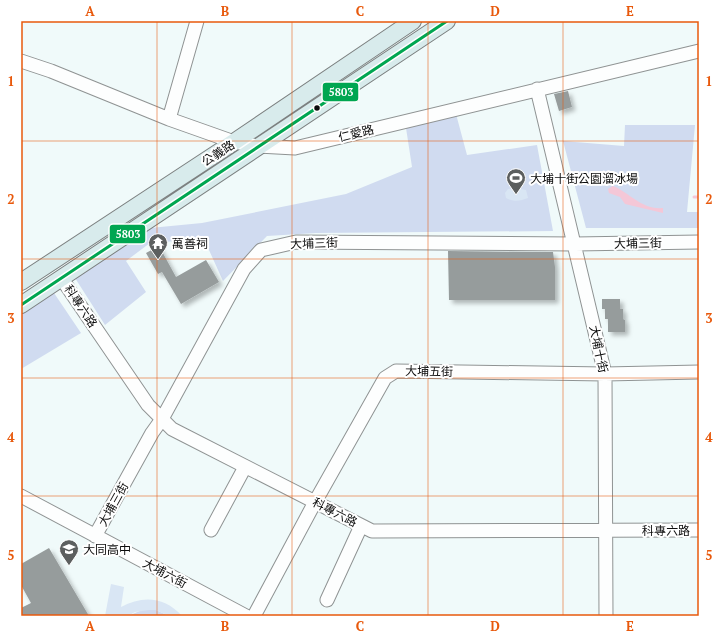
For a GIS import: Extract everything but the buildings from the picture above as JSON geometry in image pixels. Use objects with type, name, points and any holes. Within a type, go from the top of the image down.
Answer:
[{"type":"main road","name":"公義路","points":[[21,282],[234,142],[413,21]]},
{"type":"main road","name":"公義路","points":[[21,305],[447,21]]},
{"type":"street","points":[[169,119],[196,21]]},
{"type":"street","name":"仁愛路","points":[[21,61],[51,71],[169,119],[234,142],[258,146],[295,148],[699,51]]},
{"type":"street","name":"大埔十街","points":[[537,89],[605,374],[607,530],[606,616]]},
{"type":"street","name":"大埔三街","points":[[95,536],[152,433],[162,419],[244,269],[261,250],[296,242],[575,244],[699,242]]},
{"type":"street","name":"科專六路","points":[[62,279],[148,405],[172,429],[372,531],[589,532],[607,530],[699,530]]},
{"type":"street","name":"大埔五街","points":[[254,616],[315,502],[385,378],[396,371],[605,374],[699,372]]},
{"type":"street","points":[[211,530],[245,466]]},
{"type":"street","name":"大埔六街","points":[[21,496],[246,616]]},
{"type":"street","points":[[327,600],[361,526]]},
{"type":"shaded area","points":[[456,114],[467,155],[537,145],[553,231],[316,233],[267,236],[223,281],[204,239],[150,243],[126,261],[146,292],[105,325],[75,278],[150,228],[202,223],[346,194],[412,167],[406,128]]},
{"type":"shaded area","points":[[625,125],[695,125],[687,212],[699,212],[699,228],[586,228],[563,141],[624,146]]},
{"type":"shaded area","points":[[613,186],[642,204],[656,208],[663,208],[663,213],[625,204],[620,197],[609,193],[608,189]]},
{"type":"shaded area","name":"大埔十街公園溜冰場","points":[[516,188],[526,190],[528,198],[517,201],[506,198],[505,193],[508,189]]},
{"type":"shaded area","points":[[54,293],[81,333],[21,369],[21,313]]},
{"type":"shaded area","points":[[111,584],[124,587],[121,607],[137,601],[153,600],[168,605],[182,616],[169,616],[156,610],[149,610],[135,612],[128,616],[105,616]]},
{"type":"shaded area","points":[[142,610],[156,610],[169,616],[128,616]]},
{"type":"waterway","points":[[694,197],[699,197]]},
{"type":"transit line","name":"5803","points":[[21,305],[447,21]]},
{"type":"place","name":"大埔十街公園溜冰場","points":[[516,195]]},
{"type":"place","name":"萬善祠","points":[[158,260]]},
{"type":"place","name":"大同高中","points":[[69,566]]}]
